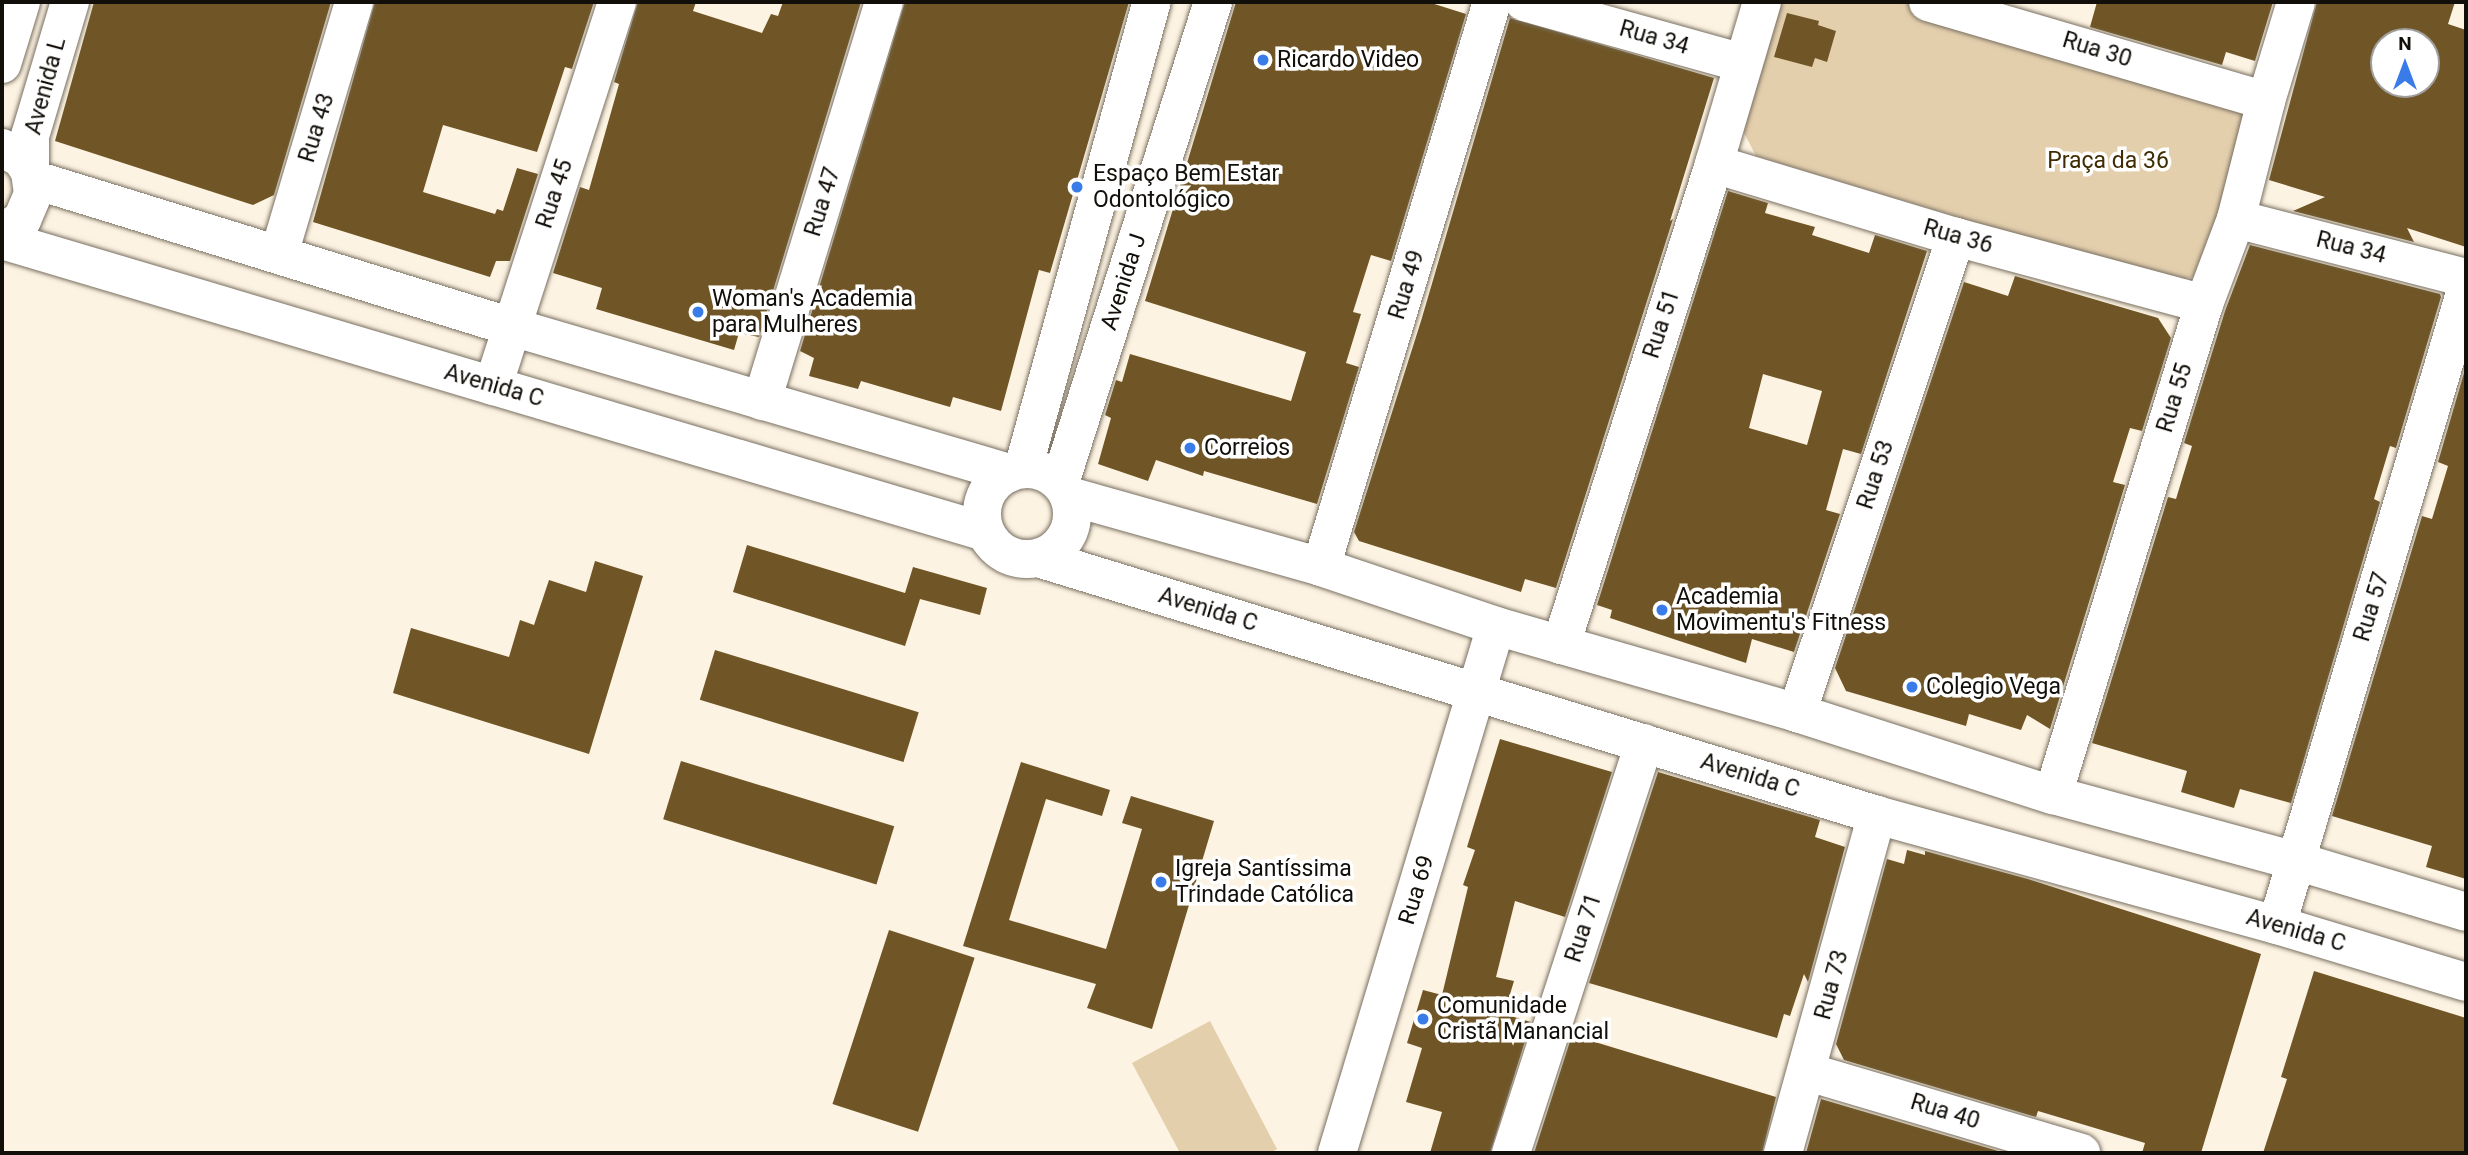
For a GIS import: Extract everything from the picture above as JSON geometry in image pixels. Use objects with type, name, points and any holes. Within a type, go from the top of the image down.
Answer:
[{"type":"street","name":"Avenida L","points":[[2,64],[21,2]]},
{"type":"street","name":"Avenida L","points":[[2,232],[22,220],[30,208],[33,194],[21,166],[70,2]]},
{"type":"street","name":"Rua 43","points":[[279,254],[355,2]]},
{"type":"street","name":"Rua 45","points":[[493,386],[617,2]]},
{"type":"street","name":"Rua 47","points":[[762,401],[884,2]]},
{"type":"street","name":"Avenida J","points":[[1016,471],[1152,2]]},
{"type":"street","name":"Avenida J","points":[[1064,489],[1213,2]]},
{"type":"street","name":"Rua 49","points":[[1321,567],[1492,2]]},
{"type":"street","name":"Rua 34","points":[[1524,2],[1743,63]]},
{"type":"street","name":"Rua 51","points":[[1561,645],[1714,164],[1762,2]]},
{"type":"street","name":"Rua 30","points":[[1928,2],[2023,14],[2266,101]]},
{"type":"street","name":"Rua 55","points":[[2053,795],[2204,304],[2235,219],[2296,2]]},
{"type":"street","name":"Rua 36","points":[[1714,164],[1956,237],[2204,304]]},
{"type":"street","points":[[21,166],[279,254],[512,327],[762,401],[1016,471],[1037,470],[1064,489],[1321,567],[1496,626],[1797,713],[2053,795],[2296,861],[2466,912]]},
{"type":"street","name":"Rua 34","points":[[2235,219],[2466,278]]},
{"type":"street","name":"Rua 53","points":[[1797,713],[1956,237]]},
{"type":"street","name":"Avenida C","points":[[2,240],[985,532]]},
{"type":"street","name":"Rua 57","points":[[2277,925],[2466,290]]},
{"type":"street","points":[[1016,471],[990,488],[982,517],[985,532],[994,545],[1007,555],[1038,558],[1061,544],[1069,532],[1072,518],[1064,489]]},
{"type":"street","name":"Avenida C","points":[[1038,558],[1877,815],[2277,925],[2466,982]]},
{"type":"street","name":"Rua 69","points":[[1337,1153],[1496,626]]},
{"type":"street","name":"Rua 71","points":[[1511,1153],[1644,743]]},
{"type":"street","name":"Rua 73","points":[[1783,1153],[1808,1072],[1877,815]]},
{"type":"street","name":"Rua 40","points":[[1808,1072],[2081,1153]]},
{"type":"green space","name":"Praça da 36","points":[[1779,2],[1913,2],[2236,96],[2248,120],[2206,273],[2173,282],[1756,156],[1741,127]]},
{"type":"green space","points":[[1210,1021],[1277,1149],[1270,1153],[1180,1153],[1132,1063]]},
{"type":"building","points":[[94,2],[331,2],[274,195],[253,205],[55,141]]},
{"type":"building","points":[[375,2],[594,2],[572,69],[565,67],[537,152],[443,125],[423,192],[495,214],[497,209],[503,211],[517,168],[538,174],[510,261],[496,261],[490,277],[313,222]]},
{"type":"building","points":[[638,2],[696,2],[693,11],[762,33],[771,14],[778,16],[783,2],[861,2],[759,337],[739,333],[734,350],[596,309],[602,288],[553,273],[580,187],[589,190],[619,84],[614,82]]},
{"type":"building","points":[[905,2],[1129,2],[1050,273],[1039,270],[1001,411],[953,397],[950,407],[861,381],[858,389],[809,376],[814,358],[800,351]]},
{"type":"building","points":[[1236,2],[1428,2],[1466,14],[1391,261],[1371,255],[1353,312],[1361,314],[1346,363],[1359,367],[1317,504],[1204,471],[1203,476],[1156,460],[1148,481],[1098,464],[1111,418],[1105,415],[1116,380],[1122,382],[1130,354],[1291,401],[1306,352],[1145,301]]},
{"type":"building","points":[[2097,2],[2273,2],[2255,61],[2226,52],[2222,65],[2090,27]]},
{"type":"building","points":[[2317,2],[2455,2],[2448,24],[2466,30],[2466,247],[2407,228],[2414,242],[2293,211],[2325,197],[2269,180]]},
{"type":"building","points":[[1787,13],[1819,21],[1818,25],[1836,31],[1827,62],[1815,58],[1812,67],[1774,57]]},
{"type":"building","points":[[1510,18],[1714,78],[1670,221],[1673,219],[1556,588],[1525,579],[1521,592],[1359,541],[1354,532],[1421,321]]},
{"type":"building","points":[[1728,191],[1768,203],[1765,213],[1815,227],[1812,235],[1869,253],[1875,235],[1927,251],[1861,454],[1843,449],[1826,510],[1840,514],[1794,652],[1752,639],[1746,663],[1610,618],[1612,610],[1597,605]],"holes":[[[1763,374],[1822,391],[1807,445],[1749,428]]]},
{"type":"building","points":[[2250,245],[2440,294],[2441,297],[2396,448],[2390,446],[2374,499],[2380,502],[2291,803],[2240,789],[2234,808],[2181,792],[2187,771],[2092,743],[2168,497],[2176,499],[2192,446],[2184,443],[2225,311]]},
{"type":"building","points":[[2015,276],[2158,318],[2171,338],[2142,431],[2130,428],[2113,482],[2125,485],[2050,729],[2027,715],[2021,730],[1969,714],[1966,726],[1846,691],[1835,668],[1964,282],[2008,296]]},
{"type":"building","points":[[2466,366],[2466,879],[2426,867],[2432,846],[2332,816],[2422,516],[2432,519],[2448,466],[2438,462]]},
{"type":"building","points":[[747,545],[905,593],[913,567],[987,588],[980,615],[920,599],[905,646],[733,592]]},
{"type":"building","points":[[595,561],[643,576],[589,754],[393,693],[411,628],[509,657],[520,620],[534,625],[549,580],[586,592]]},
{"type":"building","points":[[715,650],[919,712],[903,762],[700,700]]},
{"type":"building","points":[[1500,739],[1612,772],[1565,917],[1515,901],[1496,977],[1514,981],[1504,1014],[1531,1022],[1490,1153],[1430,1153],[1442,1112],[1406,1102],[1422,1048],[1407,1043],[1423,990],[1442,995],[1468,887],[1463,885],[1475,850],[1467,847]]},
{"type":"building","points":[[681,761],[894,826],[876,885],[663,819]]},
{"type":"building","name":"Igreja Santíssima Trindade Católica","points":[[1021,762],[1110,790],[1102,816],[1046,799],[1009,920],[1106,949],[1142,829],[1122,823],[1131,796],[1214,821],[1152,1029],[1087,1008],[1096,984],[963,946]]},
{"type":"building","points":[[1658,772],[1820,820],[1815,837],[1845,847],[1808,982],[1804,974],[1790,1016],[1784,1014],[1777,1038],[1589,983]]},
{"type":"building","points":[[1907,850],[1925,855],[1925,851],[2028,879],[2261,954],[2201,1153],[2142,1153],[2145,1143],[2038,1111],[2036,1117],[1844,1060],[1836,1044],[1887,859],[1904,864]]},
{"type":"building","points":[[889,930],[975,958],[918,1132],[832,1104]]},
{"type":"building","points":[[2314,971],[2466,1018],[2466,1153],[2263,1153],[2287,1079],[2281,1077]]},
{"type":"building","points":[[1572,1035],[1776,1097],[1762,1153],[1534,1153]]},
{"type":"building","points":[[1821,1099],[2005,1153],[1806,1153]]},
{"type":"place","name":"Ricardo Video","points":[[1263,60]]},
{"type":"place","name":"Espaço Bem Estar Odontológico","points":[[1077,187]]},
{"type":"place","name":"Woman's Academia para Mulheres","points":[[698,312]]},
{"type":"place","name":"Correios","points":[[1190,448]]},
{"type":"place","name":"Academia Movimentu's Fitness","points":[[1662,610]]},
{"type":"place","name":"Colegio Vega","points":[[1912,687]]},
{"type":"place","name":"Igreja Santíssima Trindade Católica","points":[[1161,882]]},
{"type":"place","name":"Comunidade Cristã Manancial","points":[[1423,1019]]}]
